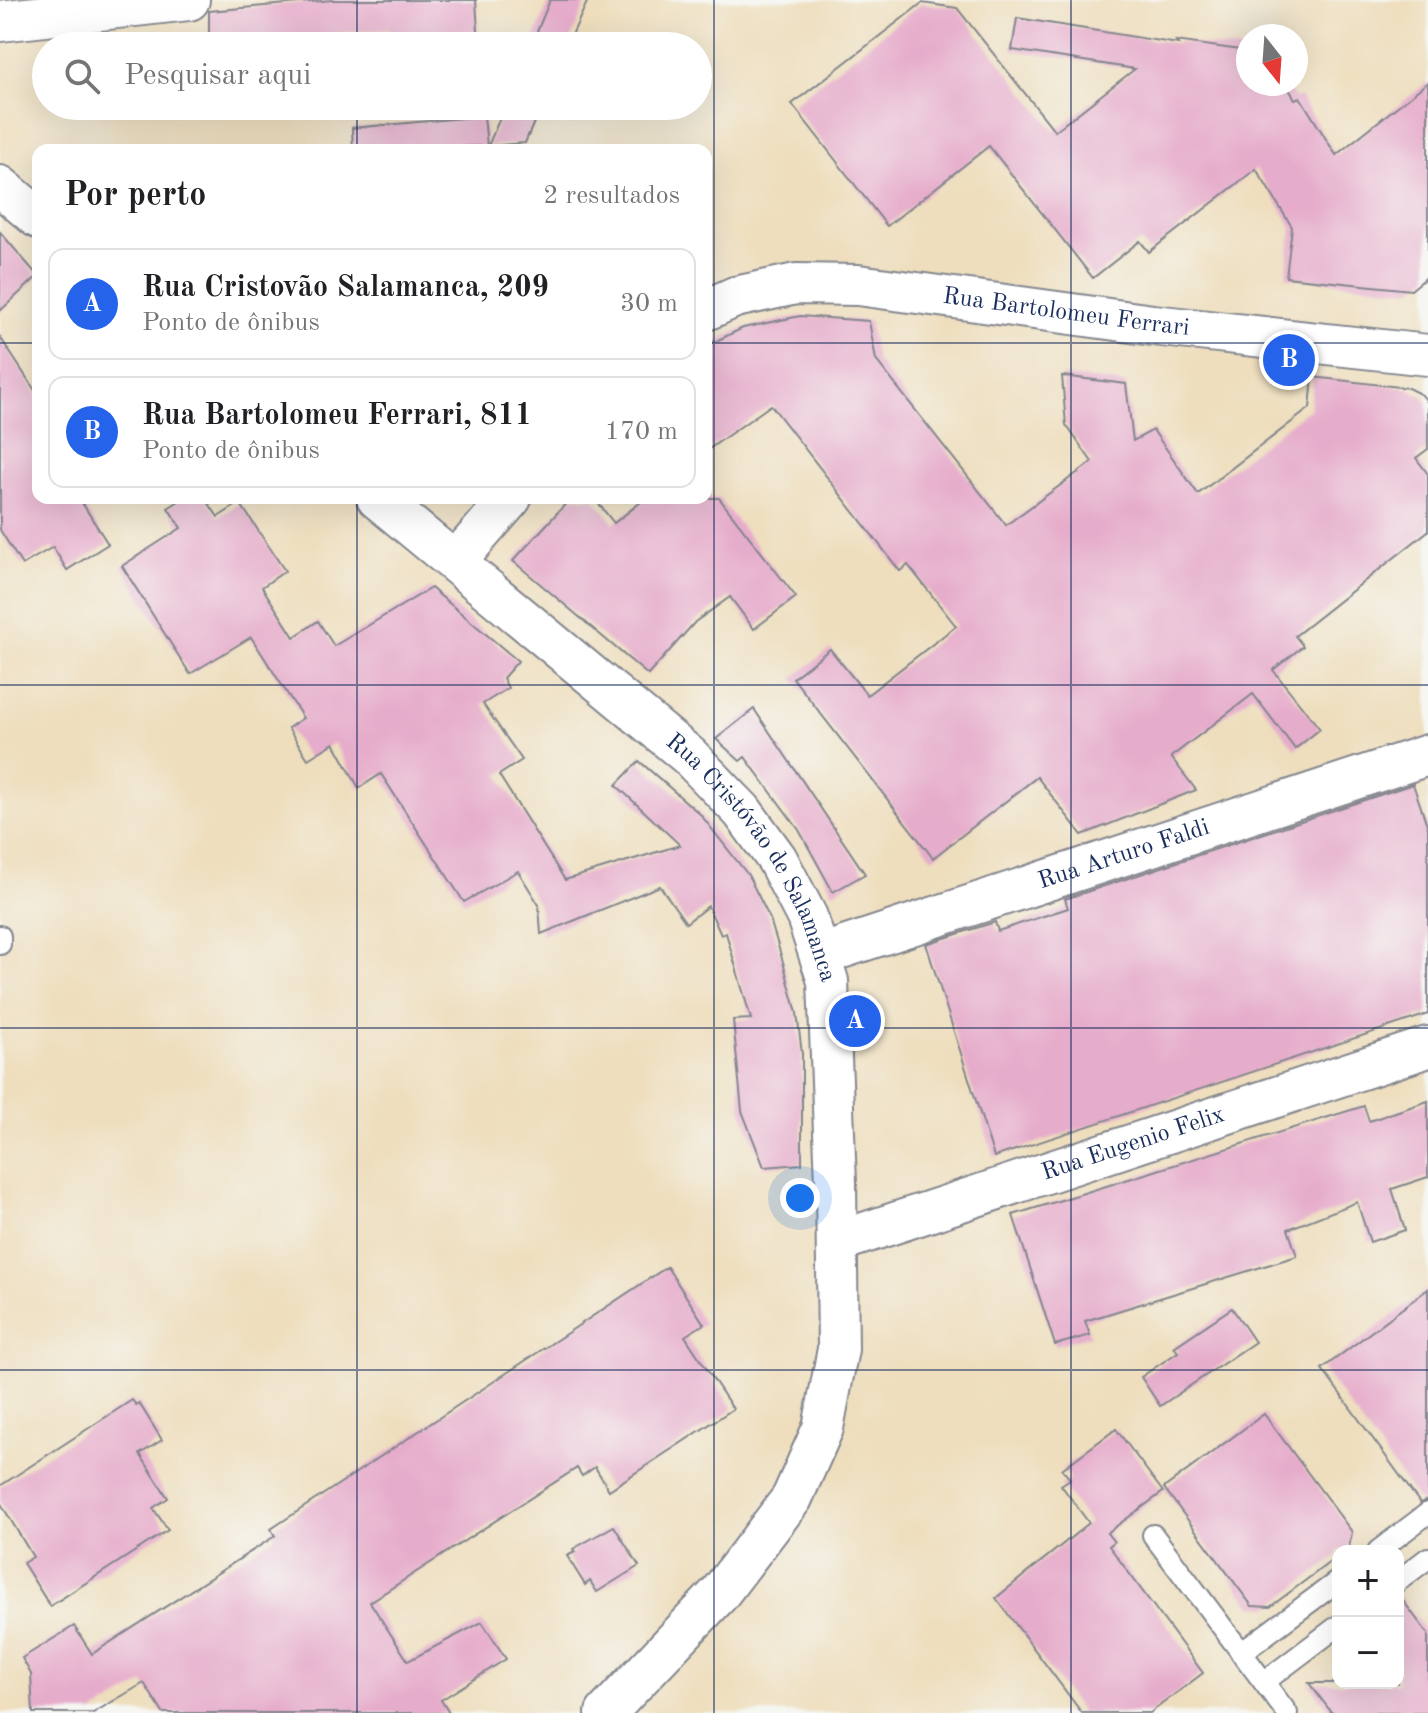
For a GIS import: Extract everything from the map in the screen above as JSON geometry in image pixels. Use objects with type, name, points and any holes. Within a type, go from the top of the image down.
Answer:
[{"type":"street","points":[[0,21],[189,0]]},
{"type":"street","points":[[0,186],[32,213]]},
{"type":"street","name":"Rua Bartolomeu Ferrari","points":[[712,307],[735,297],[796,284],[858,285],[1153,325],[1428,355]]},
{"type":"street","name":"Rua Cristóvão de Salamanca","points":[[385,504],[689,756],[742,811],[777,859],[807,917],[828,981],[832,1025],[838,1349],[823,1428],[792,1498],[719,1594],[606,1713]]},
{"type":"street","points":[[456,561],[506,504]]},
{"type":"street","name":"Rua Arturo Faldi","points":[[820,955],[1428,755]]},
{"type":"street","name":"Rua Eugenio Felix","points":[[837,1242],[1428,1047]]},
{"type":"lane","points":[[0,936],[0,944]]},
{"type":"lane","points":[[1386,1545],[1428,1513]]},
{"type":"lane","points":[[1153,1535],[1287,1713]]},
{"type":"lane","points":[[1399,1535],[1424,1561],[1404,1576]]},
{"type":"lane","points":[[1241,1653],[1332,1585]]},
{"type":"lane","points":[[1264,1682],[1332,1631]]},
{"type":"building","points":[[332,0],[476,0],[478,32],[389,32],[389,29],[209,32],[209,11]]},
{"type":"building","points":[[550,0],[588,0],[573,32],[537,32]]},
{"type":"building","points":[[922,3],[957,8],[1055,131],[1135,69],[1012,50],[1017,18],[1178,44],[1176,41],[1236,49],[1236,96],[1300,97],[1336,155],[1428,82],[1428,276],[1411,290],[1286,277],[1292,227],[1256,169],[1149,252],[1140,241],[1093,278],[989,146],[887,226],[792,104]]},
{"type":"building","points":[[440,120],[484,120],[487,144],[353,144],[352,128]]},
{"type":"building","points":[[499,120],[535,120],[525,143],[489,144]]},
{"type":"building","points":[[0,232],[32,269],[32,282],[0,311]]},
{"type":"building","points":[[800,316],[869,321],[876,360],[1006,525],[1092,462],[1066,425],[1062,376],[1126,384],[1133,441],[1153,430],[1198,494],[1310,408],[1313,377],[1408,388],[1422,395],[1428,403],[1428,449],[1416,458],[1428,474],[1428,531],[1295,636],[1303,646],[1273,670],[1320,729],[1295,749],[1253,694],[1171,757],[1196,790],[1082,835],[1037,777],[933,858],[793,678],[830,649],[867,695],[956,626],[908,565],[900,571],[771,405],[712,447],[712,343],[743,328]]},
{"type":"building","points":[[0,337],[32,386],[32,504],[83,504],[108,544],[67,570],[53,547],[22,565],[0,530]]},
{"type":"building","points":[[712,498],[719,498],[796,597],[754,629],[730,597],[695,622],[648,675],[513,561],[565,504],[599,504],[614,523],[638,504],[712,504]]},
{"type":"building","points":[[174,504],[209,504],[218,517],[241,504],[285,571],[262,587],[294,637],[318,621],[334,646],[431,588],[518,661],[503,678],[508,688],[483,704],[522,760],[499,775],[565,880],[680,845],[616,785],[639,761],[700,814],[748,875],[770,919],[783,962],[797,1013],[802,1054],[802,1164],[764,1167],[742,1111],[733,1020],[751,1019],[726,933],[721,935],[708,906],[686,923],[660,886],[541,934],[539,905],[518,871],[464,902],[381,774],[359,788],[334,743],[308,759],[288,728],[303,718],[251,637],[190,674],[122,566],[181,528],[168,508]]},
{"type":"building","points":[[754,709],[865,874],[833,892],[799,830],[745,757],[740,761],[716,739]]},
{"type":"building","points":[[1413,784],[1428,828],[1428,1014],[994,1157],[926,944],[995,922],[998,931],[1068,908],[1065,899]]},
{"type":"building","points":[[1428,1101],[1428,1177],[1392,1189],[1405,1230],[1370,1242],[1357,1202],[1288,1229],[1297,1256],[1085,1321],[1090,1335],[1055,1345],[1013,1215],[1364,1106],[1369,1121]]},
{"type":"building","points":[[667,1267],[704,1324],[685,1336],[733,1409],[609,1490],[595,1467],[582,1476],[577,1468],[370,1602],[408,1661],[482,1622],[506,1659],[441,1700],[449,1713],[163,1713],[144,1683],[93,1713],[33,1713],[31,1674],[22,1658],[74,1626],[92,1654],[275,1536],[271,1529]]},
{"type":"building","points":[[1428,1289],[1428,1500],[1420,1503],[1322,1369]]},
{"type":"building","points":[[1232,1308],[1255,1342],[1160,1406],[1141,1377],[1178,1352],[1174,1347]]},
{"type":"building","points":[[132,1400],[136,1405],[139,1403],[162,1440],[140,1454],[168,1498],[153,1508],[168,1530],[50,1606],[23,1563],[33,1557],[0,1502],[0,1486]]},
{"type":"building","points":[[1264,1414],[1352,1532],[1350,1545],[1332,1545],[1332,1560],[1270,1607],[1252,1606],[1164,1488]]},
{"type":"building","points":[[1116,1429],[1163,1492],[1107,1533],[1114,1542],[1109,1546],[1203,1673],[1150,1713],[1082,1713],[996,1598],[1089,1523],[1061,1485],[1070,1479],[1062,1469]]},
{"type":"building","points":[[614,1526],[639,1566],[597,1592],[590,1581],[585,1585],[567,1556],[575,1552],[573,1549]]},
{"type":"building","points":[[1404,1602],[1428,1634],[1428,1713],[1332,1713],[1309,1683],[1332,1683],[1332,1689],[1404,1689]]},
{"type":"place","name":"Rua Bartolomeu Ferrari, 811","points":[[1289,360]]},
{"type":"place","name":"Rua Cristovão Salamanca, 209","points":[[855,1021]]}]
